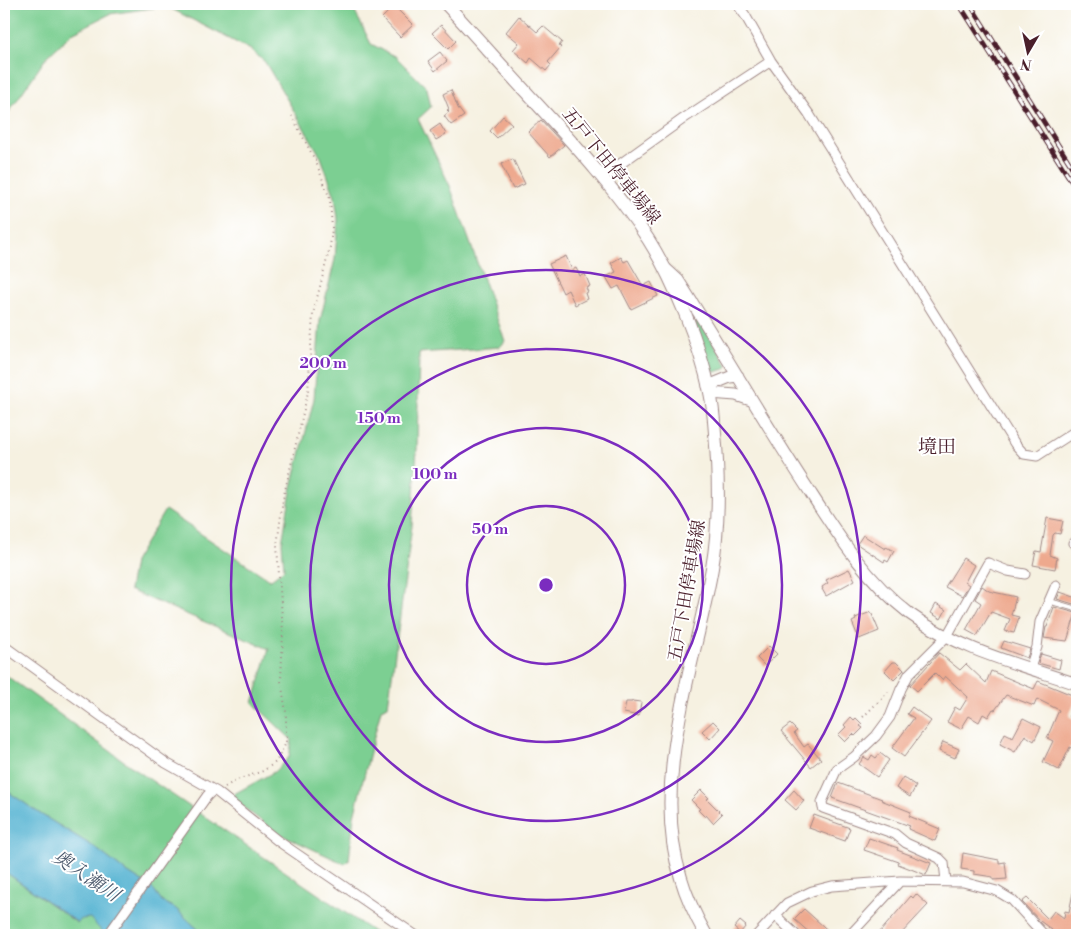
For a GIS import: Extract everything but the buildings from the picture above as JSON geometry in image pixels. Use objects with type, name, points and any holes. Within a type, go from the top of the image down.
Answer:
[{"type":"main road","name":"五戸下田停車場線","points":[[446,4],[602,177],[650,241],[691,329],[709,390],[718,472],[718,515],[713,566],[678,730],[673,762],[671,814],[680,877],[692,908],[706,935]]},
{"type":"street","points":[[737,4],[771,62],[809,114],[1015,444],[1024,454],[1037,456],[1077,430]]},
{"type":"street","points":[[602,177],[683,119],[771,62]]},
{"type":"street","points":[[661,264],[678,280],[751,400],[849,552],[887,594],[911,615],[970,647],[1077,684]]},
{"type":"street","points":[[709,390],[730,377],[738,376]]},
{"type":"street","points":[[709,390],[751,400]]},
{"type":"street","points":[[946,882],[944,863],[939,858],[906,843],[895,834],[823,808],[822,802],[837,769],[854,757],[876,736],[890,717],[909,674],[947,636],[988,563],[1008,571],[1025,574]]},
{"type":"street","points":[[1030,668],[1037,646],[1040,622],[1056,585]]},
{"type":"street","points":[[4,646],[166,763],[415,935]]},
{"type":"street","points":[[108,935],[212,793]]},
{"type":"street","points":[[850,935],[900,881]]},
{"type":"street","points":[[757,935],[787,903],[812,891],[832,886],[900,881],[963,882],[997,891],[1012,900],[1044,935]]},
{"type":"street","points":[[775,915],[796,935]]},
{"type":"lane","points":[[1049,602],[1076,609]]},
{"type":"path","points":[[212,793],[238,780],[263,771],[276,762],[286,743],[286,712],[281,681],[283,632],[277,546],[283,499],[308,392],[313,314],[330,247],[332,228],[330,199],[316,162],[292,116]]},
{"type":"path","points":[[863,717],[890,690]]},
{"type":"green space","points":[[4,4],[351,4],[371,44],[396,57],[427,88],[431,107],[418,119],[450,186],[505,341],[500,347],[419,353],[417,449],[412,526],[388,706],[381,709],[354,816],[349,860],[345,864],[276,832],[231,798],[234,794],[274,772],[289,757],[292,740],[253,703],[269,649],[129,590],[134,562],[165,510],[270,580],[284,569],[282,543],[291,491],[314,399],[320,321],[335,259],[338,219],[335,197],[321,157],[265,62],[251,50],[166,6],[110,14],[72,33],[46,58],[4,119]]},
{"type":"green space","points":[[700,321],[727,365],[725,369],[715,372],[710,370],[695,322]]},
{"type":"green space","points":[[4,674],[139,772],[378,935],[204,935],[175,908],[162,902],[152,888],[125,871],[94,847],[4,789]]},
{"type":"green space","points":[[4,871],[77,923],[81,919],[90,917],[105,935],[4,935]]},
{"type":"water","name":"奥入瀬川","points":[[4,789],[94,847],[125,871],[152,888],[162,902],[175,908],[204,935],[105,935],[90,918],[81,919],[78,923],[4,871]]},
{"type":"railway","points":[[959,4],[1077,190]]},
{"type":"railway","points":[[970,4],[1077,175]]},
{"type":"district","name":"境田","points":[[937,447]]}]
